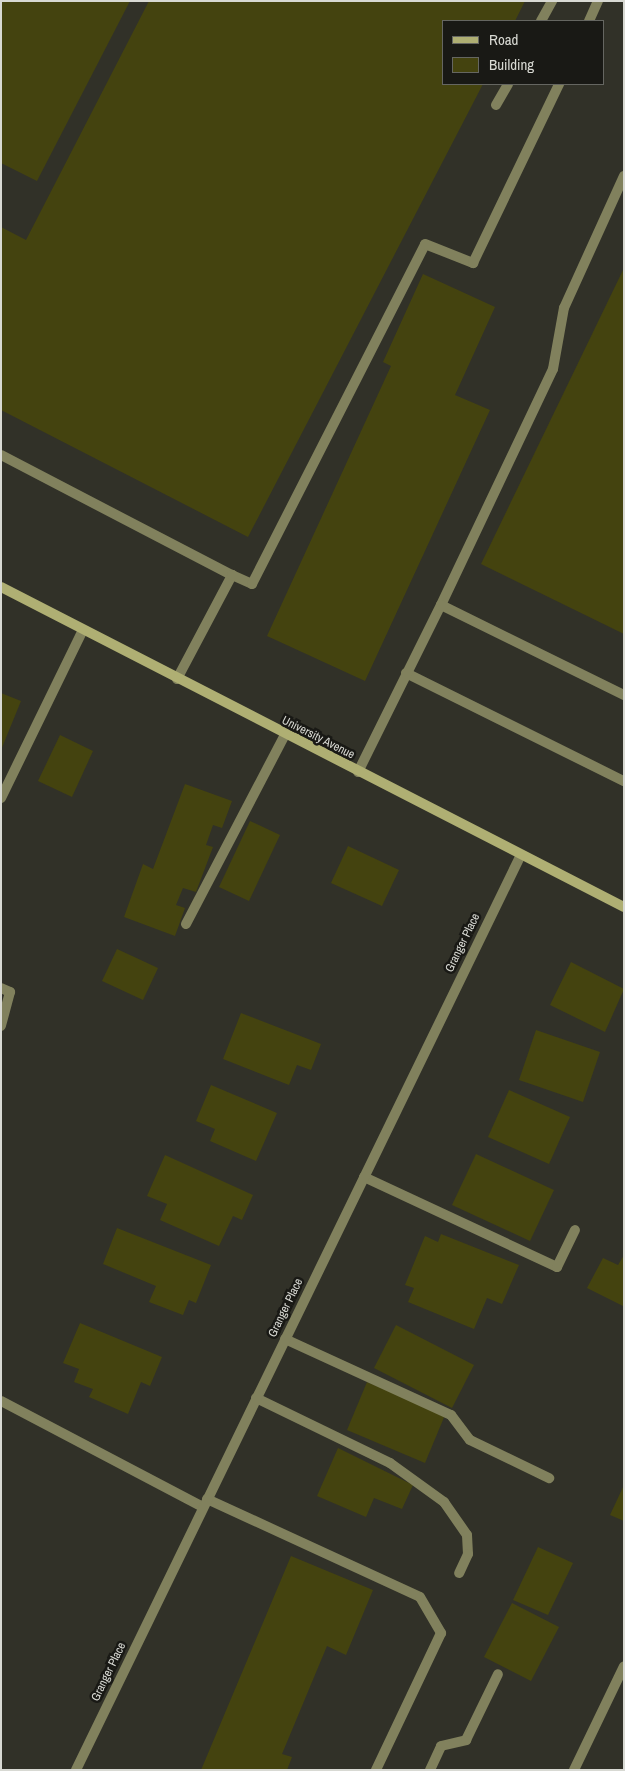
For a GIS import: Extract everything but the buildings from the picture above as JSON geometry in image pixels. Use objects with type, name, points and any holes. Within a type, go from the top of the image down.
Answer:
[{"type":"main road","name":"University Avenue","points":[[1,587],[624,908]]},
{"type":"street","points":[[542,20],[552,1]]},
{"type":"street","points":[[589,20],[598,1]]},
{"type":"street","points":[[496,106],[507,85]]},
{"type":"street","points":[[1,455],[252,584],[425,244],[473,263],[559,85]]},
{"type":"street","points":[[358,772],[441,605],[553,370],[564,308],[624,176]]},
{"type":"street","points":[[177,679],[232,575]]},
{"type":"street","points":[[441,605],[624,695]]},
{"type":"street","points":[[1,798],[83,630]]},
{"type":"street","points":[[406,674],[624,782]]},
{"type":"street","points":[[186,924],[285,735]]},
{"type":"street","name":"Granger Place","points":[[76,1770],[520,856]]},
{"type":"street","points":[[1,988],[10,992],[1,1026]]},
{"type":"street","points":[[364,1177],[557,1267],[575,1230]]},
{"type":"street","points":[[285,1339],[450,1414],[470,1440],[549,1478]]},
{"type":"street","points":[[256,1398],[390,1463],[444,1502],[468,1535],[468,1554],[459,1573]]},
{"type":"street","points":[[1,1401],[205,1503],[420,1597],[441,1633],[376,1770]]},
{"type":"street","points":[[574,1770],[624,1666]]},
{"type":"street","points":[[430,1770],[442,1746],[466,1740],[498,1674]]}]
